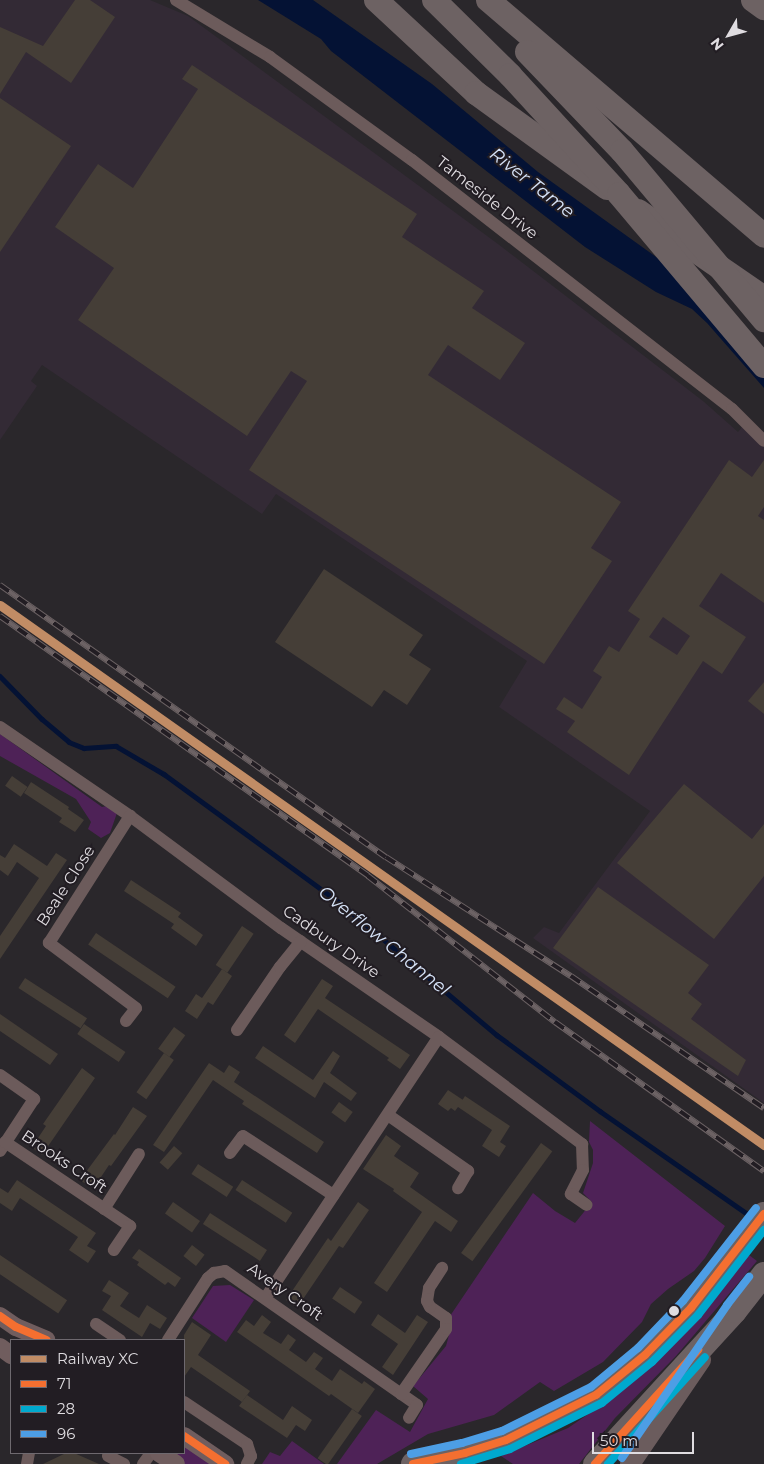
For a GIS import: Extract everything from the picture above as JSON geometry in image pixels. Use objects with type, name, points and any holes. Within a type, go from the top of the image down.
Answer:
[{"type":"highway","points":[[376,0],[439,61],[499,111],[764,298]]},
{"type":"highway","points":[[434,0],[510,75],[619,194],[764,366]]},
{"type":"highway","points":[[470,0],[536,60],[622,152],[764,320]]},
{"type":"highway","points":[[488,0],[764,236]]},
{"type":"highway","points":[[753,0],[764,8]]},
{"type":"highway","points":[[413,1464],[464,1453],[506,1440],[596,1395],[645,1355],[691,1308],[764,1214]]},
{"type":"highway","points":[[595,1464],[734,1311],[764,1274]]},
{"type":"highway","points":[[464,1453],[487,1464]]},
{"type":"main road","points":[[630,1464],[734,1311]]},
{"type":"street","name":"Tameside Drive","points":[[176,0],[270,57],[412,160],[732,408],[764,441]]},
{"type":"street","name":"Cadbury Drive","points":[[0,727],[130,816],[301,941],[439,1037],[582,1144],[583,1170],[571,1194],[587,1205]]},
{"type":"street","name":"Beale Close","points":[[126,1021],[136,1008],[49,943],[130,816]]},
{"type":"street","points":[[237,1030],[280,967],[301,941]]},
{"type":"street","points":[[266,1297],[439,1037]]},
{"type":"street","name":"Brooks Croft","points":[[0,1075],[34,1099],[3,1146],[130,1226],[114,1250]]},
{"type":"street","points":[[388,1115],[468,1172],[458,1188]]},
{"type":"street","points":[[230,1153],[242,1136],[333,1195]]},
{"type":"street","name":"Brooks Croft","points":[[104,1209],[139,1154]]},
{"type":"street","points":[[401,1394],[446,1329],[446,1318],[430,1307],[427,1301],[429,1288],[442,1268]]},
{"type":"street","name":"Avery Croft","points":[[169,1339],[214,1273],[225,1271],[266,1297],[417,1405],[409,1418]]},
{"type":"street","points":[[0,1316],[16,1327],[44,1339]]},
{"type":"street","points":[[96,1324],[118,1339]]},
{"type":"street","points":[[185,1403],[247,1444],[251,1456],[247,1464]]},
{"type":"street","points":[[185,1437],[225,1464]]},
{"type":"street","points":[[160,1454],[176,1464]]},
{"type":"street","points":[[108,1456],[124,1464]]},
{"type":"shaded area","points":[[0,0],[150,0],[188,16],[498,244],[703,401],[738,432],[742,427],[764,446],[764,1103],[533,938],[544,927],[559,933],[650,811],[499,707],[527,661],[276,494],[262,514],[42,365],[31,381],[37,386],[0,440]]},
{"type":"shaded area","points":[[0,734],[102,807],[107,806],[117,813],[110,833],[101,838],[88,829],[91,822],[76,799],[0,756]]},
{"type":"shaded area","points":[[590,1121],[725,1226],[705,1258],[694,1271],[668,1289],[651,1304],[642,1322],[603,1362],[554,1391],[540,1382],[494,1415],[428,1434],[377,1464],[337,1464],[376,1410],[410,1432],[428,1399],[413,1386],[446,1346],[449,1335],[450,1316],[533,1193],[555,1211],[575,1223],[592,1202],[583,1193],[593,1163],[593,1150],[589,1142]]},
{"type":"shaded area","points":[[745,1252],[757,1261],[676,1356],[615,1418],[579,1464],[513,1464],[501,1456],[568,1428],[609,1400]]},
{"type":"shaded area","points":[[230,1285],[254,1300],[226,1342],[192,1318],[213,1286]]},
{"type":"shaded area","points":[[292,1441],[324,1464],[262,1464],[270,1452],[280,1456]]},
{"type":"shaded area","points":[[185,1446],[212,1464],[184,1464],[169,1454],[185,1454]]},
{"type":"water","name":"River Tame","points":[[258,0],[313,0],[432,84],[538,172],[720,303],[764,350],[764,388],[707,323],[692,309],[656,292],[585,247],[331,51],[321,39]]},
{"type":"building","points":[[75,0],[90,0],[115,17],[71,83],[26,52],[0,94],[0,27],[43,46]]},
{"type":"building","points":[[192,65],[417,214],[402,237],[484,291],[472,308],[525,343],[500,380],[448,345],[428,375],[621,502],[591,548],[612,561],[544,664],[249,470],[307,381],[291,371],[247,436],[78,320],[114,268],[55,227],[98,164],[133,188],[198,89],[182,79]]},
{"type":"building","points":[[0,98],[71,146],[0,252]]},
{"type":"building","points":[[729,460],[752,477],[764,460],[764,507],[758,516],[764,520],[764,603],[721,573],[699,606],[746,637],[722,674],[703,661],[629,775],[567,732],[575,721],[556,709],[564,697],[582,709],[602,677],[593,671],[609,646],[619,652],[640,619],[628,611]],"holes":[[[663,617],[690,636],[677,655],[649,637]]]},
{"type":"building","points":[[324,569],[423,635],[409,655],[431,669],[407,705],[384,690],[372,707],[275,642]]},
{"type":"building","points":[[764,682],[764,714],[748,701]]},
{"type":"building","points":[[12,776],[28,787],[21,797],[5,786]]},
{"type":"building","points":[[31,782],[69,807],[68,809],[84,820],[75,832],[59,822],[62,818],[24,793]]},
{"type":"building","points":[[684,784],[752,839],[764,824],[764,876],[714,939],[617,863]]},
{"type":"building","points":[[14,844],[47,866],[56,853],[67,860],[0,959],[0,936],[39,878],[17,862],[8,876],[0,870],[0,855],[5,858]]},
{"type":"building","points":[[131,880],[181,913],[178,917],[203,935],[196,946],[171,928],[174,924],[124,891]]},
{"type":"building","points":[[598,887],[709,965],[688,993],[702,1004],[691,1019],[746,1060],[738,1076],[553,948]]},
{"type":"building","points":[[242,926],[254,934],[227,973],[216,965]]},
{"type":"building","points":[[96,933],[176,987],[168,998],[88,945]]},
{"type":"building","points":[[222,969],[232,976],[213,1005],[208,1002],[197,1019],[185,1011],[196,994],[202,998]]},
{"type":"building","points":[[25,978],[87,1018],[81,1028],[18,988]]},
{"type":"building","points":[[322,979],[333,986],[325,998],[410,1055],[400,1069],[387,1060],[389,1058],[318,1009],[295,1043],[284,1035]]},
{"type":"building","points":[[0,1014],[58,1054],[50,1065],[0,1031]]},
{"type":"building","points":[[84,1024],[125,1052],[119,1062],[77,1034]]},
{"type":"building","points":[[174,1027],[185,1035],[169,1057],[158,1049]]},
{"type":"building","points":[[263,1046],[313,1080],[333,1051],[340,1056],[330,1073],[357,1093],[351,1101],[324,1082],[315,1098],[255,1058]]},
{"type":"building","points":[[164,1053],[174,1060],[146,1099],[136,1092]]},
{"type":"building","points":[[209,1063],[224,1073],[229,1065],[240,1072],[234,1082],[324,1142],[317,1153],[242,1104],[244,1101],[213,1080],[164,1152],[153,1145]]},
{"type":"building","points":[[82,1068],[95,1078],[42,1155],[34,1149],[39,1143],[36,1141],[46,1126],[43,1124]]},
{"type":"building","points":[[448,1090],[463,1100],[465,1096],[510,1126],[500,1142],[506,1146],[499,1157],[482,1146],[492,1130],[458,1107],[455,1111],[451,1108],[448,1111],[438,1104]]},
{"type":"building","points":[[339,1102],[353,1112],[345,1123],[331,1113]]},
{"type":"building","points":[[133,1107],[147,1116],[97,1183],[93,1180],[89,1186],[80,1180],[115,1135]]},
{"type":"building","points":[[386,1135],[401,1146],[394,1156],[419,1173],[410,1187],[458,1221],[451,1232],[435,1221],[387,1292],[374,1283],[422,1212],[393,1191],[394,1189],[363,1169]]},
{"type":"building","points":[[541,1143],[552,1151],[472,1261],[461,1253]]},
{"type":"building","points":[[174,1146],[182,1153],[168,1170],[160,1163]]},
{"type":"building","points":[[198,1164],[233,1187],[227,1197],[191,1174]]},
{"type":"building","points":[[17,1180],[96,1233],[87,1246],[96,1251],[88,1263],[69,1250],[78,1237],[20,1198],[12,1211],[0,1203],[0,1188],[8,1193]]},
{"type":"building","points":[[242,1180],[292,1213],[286,1223],[235,1190]]},
{"type":"building","points":[[173,1202],[200,1221],[192,1232],[165,1213]]},
{"type":"building","points":[[358,1202],[369,1210],[343,1248],[339,1246],[297,1308],[286,1300],[328,1238],[331,1241]]},
{"type":"building","points":[[210,1213],[267,1250],[260,1261],[203,1224]]},
{"type":"building","points":[[192,1245],[205,1255],[196,1266],[183,1256]]},
{"type":"building","points":[[139,1249],[181,1278],[175,1287],[168,1282],[165,1285],[137,1265],[139,1262],[132,1258]]},
{"type":"building","points":[[0,1255],[67,1300],[58,1314],[0,1274]]},
{"type":"building","points":[[109,1280],[129,1293],[120,1306],[139,1318],[147,1305],[167,1318],[160,1329],[150,1323],[142,1337],[102,1310],[111,1296],[102,1291]]},
{"type":"building","points":[[340,1287],[362,1302],[355,1314],[332,1299]]},
{"type":"building","points":[[378,1314],[405,1333],[417,1315],[428,1322],[393,1375],[382,1367],[398,1344],[371,1325]]},
{"type":"building","points":[[262,1315],[271,1322],[263,1333],[281,1344],[288,1334],[296,1340],[289,1350],[306,1362],[314,1352],[323,1358],[315,1369],[332,1381],[340,1369],[362,1384],[364,1381],[375,1389],[358,1413],[331,1394],[329,1396],[237,1332],[246,1320],[254,1326]]},
{"type":"building","points":[[192,1322],[211,1335],[198,1355],[250,1391],[242,1402],[191,1367],[185,1376],[184,1335]]},
{"type":"building","points":[[247,1395],[283,1420],[292,1406],[312,1420],[305,1431],[296,1425],[287,1438],[239,1406]]},
{"type":"building","points":[[352,1409],[362,1416],[328,1464],[318,1458]]},
{"type":"building","points":[[64,1454],[76,1454],[99,1464],[43,1464]]},
{"type":"waterway","name":"Overflow Channel","points":[[0,676],[42,719],[69,742],[84,748],[116,746],[164,774],[339,902],[497,1035],[600,1111],[752,1217]]},
{"type":"railway","points":[[0,585],[386,857],[571,976],[764,1108]]},
{"type":"railway","points":[[0,616],[368,876],[555,1022],[764,1171]]},
{"type":"rail line","name":"XC","points":[[0,605],[764,1145]]},
{"type":"transit line","name":"96","points":[[411,1454],[462,1443],[502,1431],[591,1387],[638,1348],[683,1301],[756,1208]]},
{"type":"transit line","name":"71","points":[[413,1464],[465,1453],[506,1440],[596,1395],[645,1355],[691,1308],[764,1214]]},
{"type":"transit line","name":"28","points":[[461,1464],[510,1449],[602,1403],[652,1362],[698,1315],[764,1230]]},
{"type":"transit line","name":"96","points":[[622,1458],[727,1305],[749,1277]]},
{"type":"transit line","name":"71","points":[[0,1316],[16,1327],[44,1339]]},
{"type":"transit line","name":"71","points":[[595,1464],[698,1350]]},
{"type":"transit line","name":"28","points":[[608,1464],[705,1357]]},
{"type":"transit line","name":"71","points":[[185,1437],[225,1464]]}]
